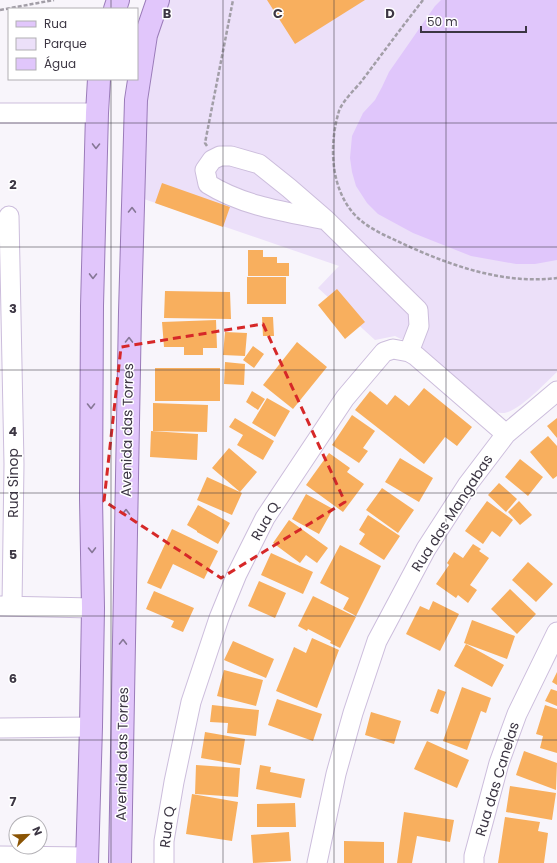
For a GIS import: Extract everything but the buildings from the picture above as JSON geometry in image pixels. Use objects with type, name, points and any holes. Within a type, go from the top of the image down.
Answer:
[{"type":"main road","name":"Avenida das Torres","points":[[120,863],[130,312],[136,100],[146,35],[158,0]]},
{"type":"main road","points":[[87,860],[93,608],[91,498],[92,308],[96,113],[99,80]]},
{"type":"main road","points":[[92,651],[96,663],[103,671],[112,673],[123,672]]},
{"type":"street","points":[[0,113],[96,113]]},
{"type":"street","points":[[326,220],[266,208],[222,193],[208,184],[205,170],[212,160],[220,156],[231,156],[259,164],[326,220],[418,310],[419,326],[409,352],[416,356],[506,434]]},
{"type":"street","name":"Rua Sinop","points":[[6,606],[9,216]]},
{"type":"street","name":"Rua Q","points":[[164,863],[164,841],[174,782],[191,702],[219,618],[237,574],[265,518],[345,398],[384,352],[393,349],[409,352]]},
{"type":"street","name":"Rua das Mangabas","points":[[317,863],[336,774],[353,713],[378,641],[426,549],[468,484],[506,434],[557,391]]},
{"type":"street","points":[[6,606],[93,608]]},
{"type":"street","name":"Rua das Canelas","points":[[474,863],[474,856],[499,762],[517,714],[557,632]]},
{"type":"street","points":[[0,728],[91,727]]},
{"type":"street","points":[[0,856],[87,860]]},
{"type":"path","points":[[11,8],[54,0]]},
{"type":"path","points":[[212,160],[205,142],[233,0]]},
{"type":"path","points":[[423,0],[340,109],[335,135],[334,165],[338,185],[344,201],[354,215],[369,228],[428,255],[497,276],[519,279],[557,278]]},
{"type":"highlighted area","points":[[263,324],[345,502],[221,578],[104,501],[121,347]]},
{"type":"green space","points":[[162,0],[557,0],[557,372],[531,397],[508,412],[502,413],[490,410],[409,343],[395,336],[375,340],[318,288],[339,266],[141,198],[144,121]]},
{"type":"water","points":[[441,0],[557,0],[557,260],[535,264],[516,264],[471,256],[413,233],[378,214],[367,203],[356,186],[350,158],[352,136],[363,113],[375,100],[389,72],[435,6]]}]
